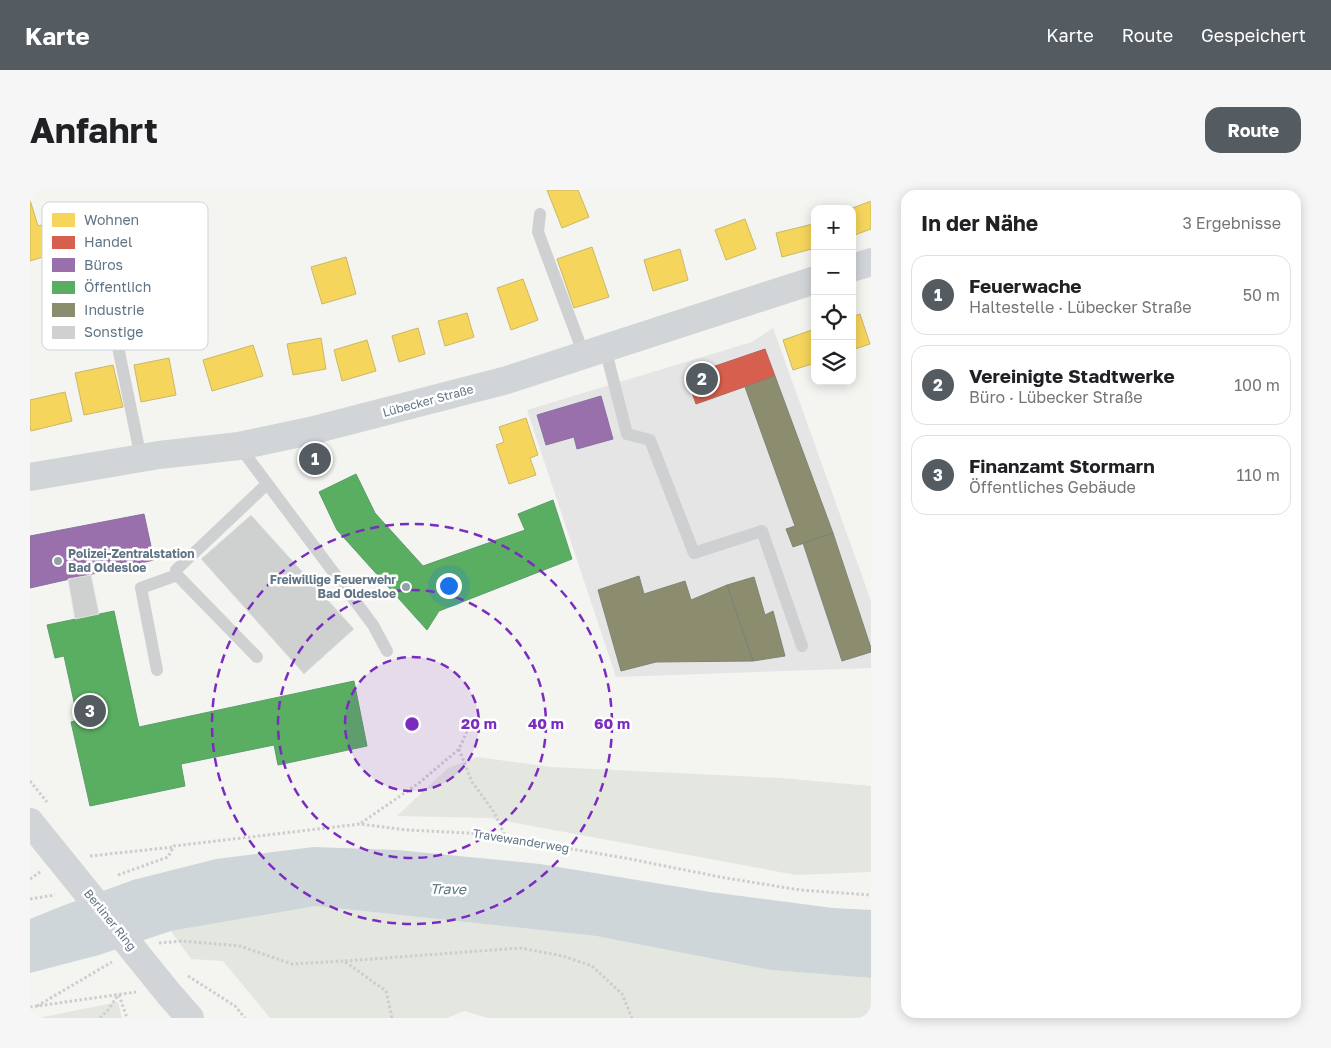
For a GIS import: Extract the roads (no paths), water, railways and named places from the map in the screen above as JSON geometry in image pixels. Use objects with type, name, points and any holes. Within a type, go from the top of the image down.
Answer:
[{"type":"main road","points":[[856,267],[871,262]]},
{"type":"main road","name":"Lübecker Straße","points":[[30,477],[142,458],[239,446],[310,432],[508,380],[811,281]]},
{"type":"main road","name":"Berliner Ring","points":[[30,822],[80,864],[148,982],[190,1018]]},
{"type":"lane","points":[[540,214],[538,232],[594,352],[627,434],[650,440],[694,553],[762,531],[802,646]]},
{"type":"lane","points":[[119,350],[142,458]]},
{"type":"lane","points":[[239,446],[372,625],[387,651]]},
{"type":"lane","points":[[257,657],[177,575],[176,570],[267,484]]},
{"type":"lane","points":[[157,670],[141,588],[177,575]]},
{"type":"water","name":"Trave","points":[[314,847],[397,850],[540,864],[710,892],[833,908],[871,910],[871,978],[771,970],[596,936],[316,906],[171,931],[99,955],[30,973],[30,919],[133,880],[216,859]]},
{"type":"place","name":"Vereinigte Stadtwerke","points":[[702,379]]},
{"type":"place","name":"Feuerwache","points":[[315,459]]},
{"type":"place","name":"Polizei-Zentralstation Bad Oldesloe","points":[[58,561]]},
{"type":"place","name":"Freiwillige Feuerwehr Bad Oldesloe","points":[[406,587]]},
{"type":"place","name":"Finanzamt Stormarn","points":[[90,711]]}]
